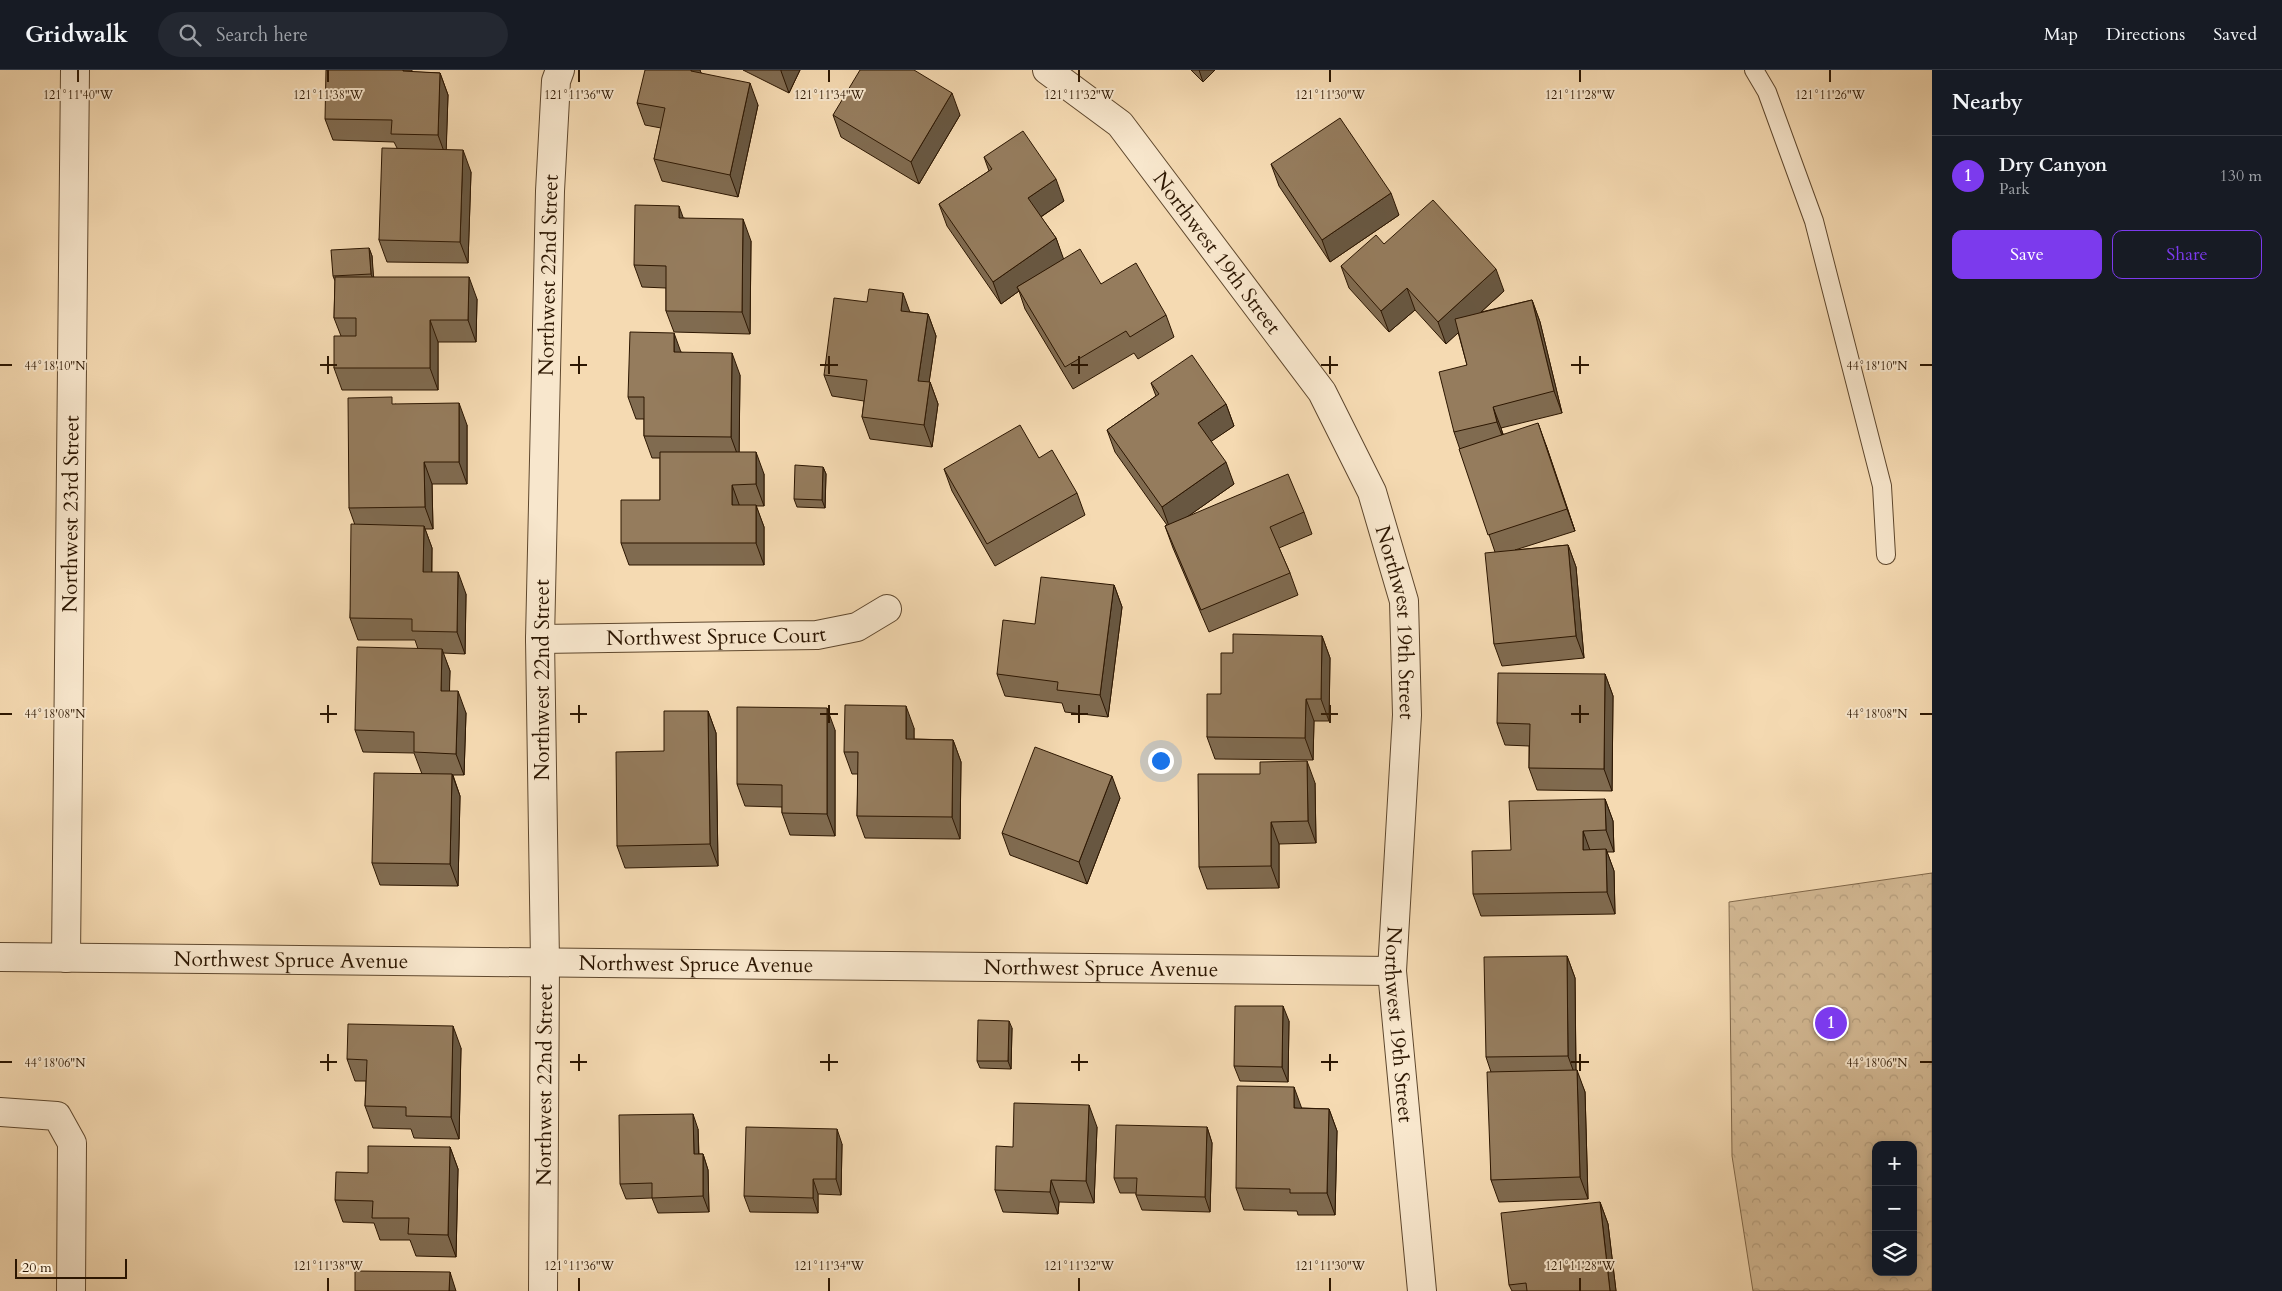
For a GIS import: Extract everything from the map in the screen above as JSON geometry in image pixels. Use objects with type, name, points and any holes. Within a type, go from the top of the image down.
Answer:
[{"type":"street","name":"Northwest 23rd Street","points":[[66,958],[75,70]]},
{"type":"street","name":"Northwest 22nd Street","points":[[543,1291],[545,962],[540,639],[550,191],[556,82],[560,70]]},
{"type":"street","name":"Northwest 19th Street","points":[[1047,70],[1120,124],[1322,392],[1372,492],[1404,601],[1406,715],[1392,971],[1422,1291]]},
{"type":"street","name":"Northwest Spruce Court","points":[[540,639],[817,635],[857,627],[886,609]]},
{"type":"street","name":"Northwest Spruce Avenue","points":[[0,957],[1392,971]]},
{"type":"street","points":[[0,1112],[57,1116],[72,1142],[71,1291]]},
{"type":"lane","points":[[1754,70],[1767,92],[1814,221],[1882,486],[1886,555]]},
{"type":"green space","points":[[1932,873],[1932,1291],[1753,1291],[1732,1156],[1729,902]]},
{"type":"building","points":[[326,70],[403,70],[440,73],[438,135],[391,134],[392,120],[325,119]]},
{"type":"building","points":[[645,70],[691,70],[750,83],[730,175],[654,159],[665,108],[637,103]]},
{"type":"building","points":[[860,70],[914,70],[952,93],[911,162],[833,115]]},
{"type":"building","points":[[1340,118],[1391,193],[1322,240],[1271,164]]},
{"type":"building","points":[[1023,131],[1056,179],[1028,198],[1056,238],[993,282],[939,204],[992,169],[984,157]]},
{"type":"building","points":[[382,148],[463,150],[460,242],[379,240]]},
{"type":"building","points":[[1433,200],[1496,269],[1438,322],[1407,288],[1381,311],[1341,266],[1376,235],[1384,244]]},
{"type":"building","points":[[635,205],[679,206],[679,218],[743,219],[742,312],[666,311],[666,266],[634,265]]},
{"type":"building","points":[[369,248],[371,274],[333,276],[331,250]]},
{"type":"building","points":[[1080,249],[1101,284],[1136,263],[1166,315],[1130,337],[1126,331],[1065,367],[1017,287]]},
{"type":"building","points":[[335,277],[469,277],[468,320],[430,320],[430,368],[334,368],[334,336],[356,336],[356,318],[334,318]]},
{"type":"building","points":[[869,289],[903,293],[901,311],[928,314],[918,381],[930,382],[924,425],[862,417],[867,380],[824,375],[834,298],[867,302]]},
{"type":"building","points":[[1532,300],[1554,391],[1493,407],[1497,422],[1454,432],[1439,372],[1467,365],[1455,319]]},
{"type":"building","points":[[630,332],[674,333],[674,352],[732,353],[731,437],[644,436],[644,397],[628,397]]},
{"type":"building","points":[[1192,355],[1226,404],[1198,423],[1226,462],[1162,507],[1107,430],[1159,394],[1151,383]]},
{"type":"building","points":[[392,397],[392,404],[459,403],[459,462],[424,462],[425,507],[349,508],[348,398]]},
{"type":"building","points":[[1538,423],[1567,509],[1488,535],[1459,449]]},
{"type":"building","points":[[1020,425],[1039,458],[1052,450],[1077,493],[987,544],[944,469]]},
{"type":"building","points":[[660,452],[756,452],[756,484],[732,485],[732,505],[756,505],[756,543],[621,543],[621,500],[660,500]]},
{"type":"building","points":[[795,465],[823,467],[822,500],[794,499]]},
{"type":"building","points":[[1288,474],[1304,512],[1270,527],[1290,573],[1201,610],[1165,526]]},
{"type":"building","points":[[351,524],[424,526],[423,572],[458,572],[457,632],[412,631],[412,619],[350,618]]},
{"type":"building","points":[[1568,545],[1576,636],[1494,644],[1485,553]]},
{"type":"building","points":[[1041,577],[1114,585],[1100,695],[1057,690],[1058,682],[997,674],[1003,620],[1035,624]]},
{"type":"building","points":[[1233,634],[1322,636],[1321,699],[1306,699],[1305,738],[1207,737],[1207,694],[1221,694],[1221,653],[1233,653]]},
{"type":"building","points":[[357,647],[442,649],[441,691],[458,691],[456,754],[414,752],[414,732],[355,730]]},
{"type":"building","points":[[1498,673],[1605,674],[1604,769],[1529,768],[1530,724],[1497,723]]},
{"type":"building","points":[[845,705],[906,706],[906,739],[953,740],[952,817],[857,816],[858,752],[844,752]]},
{"type":"building","points":[[737,707],[827,708],[827,814],[782,813],[782,785],[737,784]]},
{"type":"building","points":[[664,711],[708,711],[710,844],[617,846],[616,752],[664,751]]},
{"type":"building","points":[[1035,747],[1112,776],[1079,862],[1002,833]]},
{"type":"building","points":[[1307,761],[1308,821],[1271,822],[1271,866],[1199,867],[1198,774],[1260,774],[1260,762]]},
{"type":"building","points":[[374,773],[452,774],[450,864],[372,863]]},
{"type":"building","points":[[1605,799],[1606,830],[1583,831],[1583,850],[1606,849],[1607,892],[1473,894],[1472,851],[1511,850],[1509,801]]},
{"type":"building","points":[[1567,956],[1568,1056],[1486,1057],[1484,957]]},
{"type":"building","points":[[1235,1006],[1283,1006],[1282,1067],[1234,1066]]},
{"type":"building","points":[[978,1020],[1009,1021],[1008,1061],[977,1061]]},
{"type":"building","points":[[348,1024],[453,1026],[451,1117],[406,1116],[406,1107],[365,1106],[367,1060],[347,1059]]},
{"type":"building","points":[[1577,1070],[1580,1177],[1491,1180],[1487,1072]]},
{"type":"building","points":[[1237,1086],[1294,1087],[1294,1108],[1329,1109],[1327,1193],[1290,1193],[1290,1189],[1236,1188]]},
{"type":"building","points":[[1014,1103],[1089,1105],[1086,1181],[1051,1180],[1050,1192],[995,1190],[996,1146],[1013,1147]]},
{"type":"building","points":[[693,1114],[694,1154],[703,1154],[703,1196],[652,1198],[652,1183],[620,1184],[619,1115]]},
{"type":"building","points":[[1116,1125],[1207,1127],[1205,1197],[1136,1195],[1137,1178],[1114,1178]]},
{"type":"building","points":[[746,1127],[837,1129],[836,1179],[813,1179],[813,1198],[744,1196]]},
{"type":"building","points":[[368,1146],[450,1147],[448,1235],[408,1234],[409,1218],[372,1218],[373,1201],[335,1200],[336,1172],[368,1173]]},
{"type":"building","points":[[1600,1202],[1610,1291],[1527,1291],[1526,1283],[1509,1285],[1501,1213]]},
{"type":"building","points":[[355,1271],[450,1272],[449,1291],[355,1291]]},
{"type":"place","name":"Dry Canyon","points":[[1831,1023]]}]
